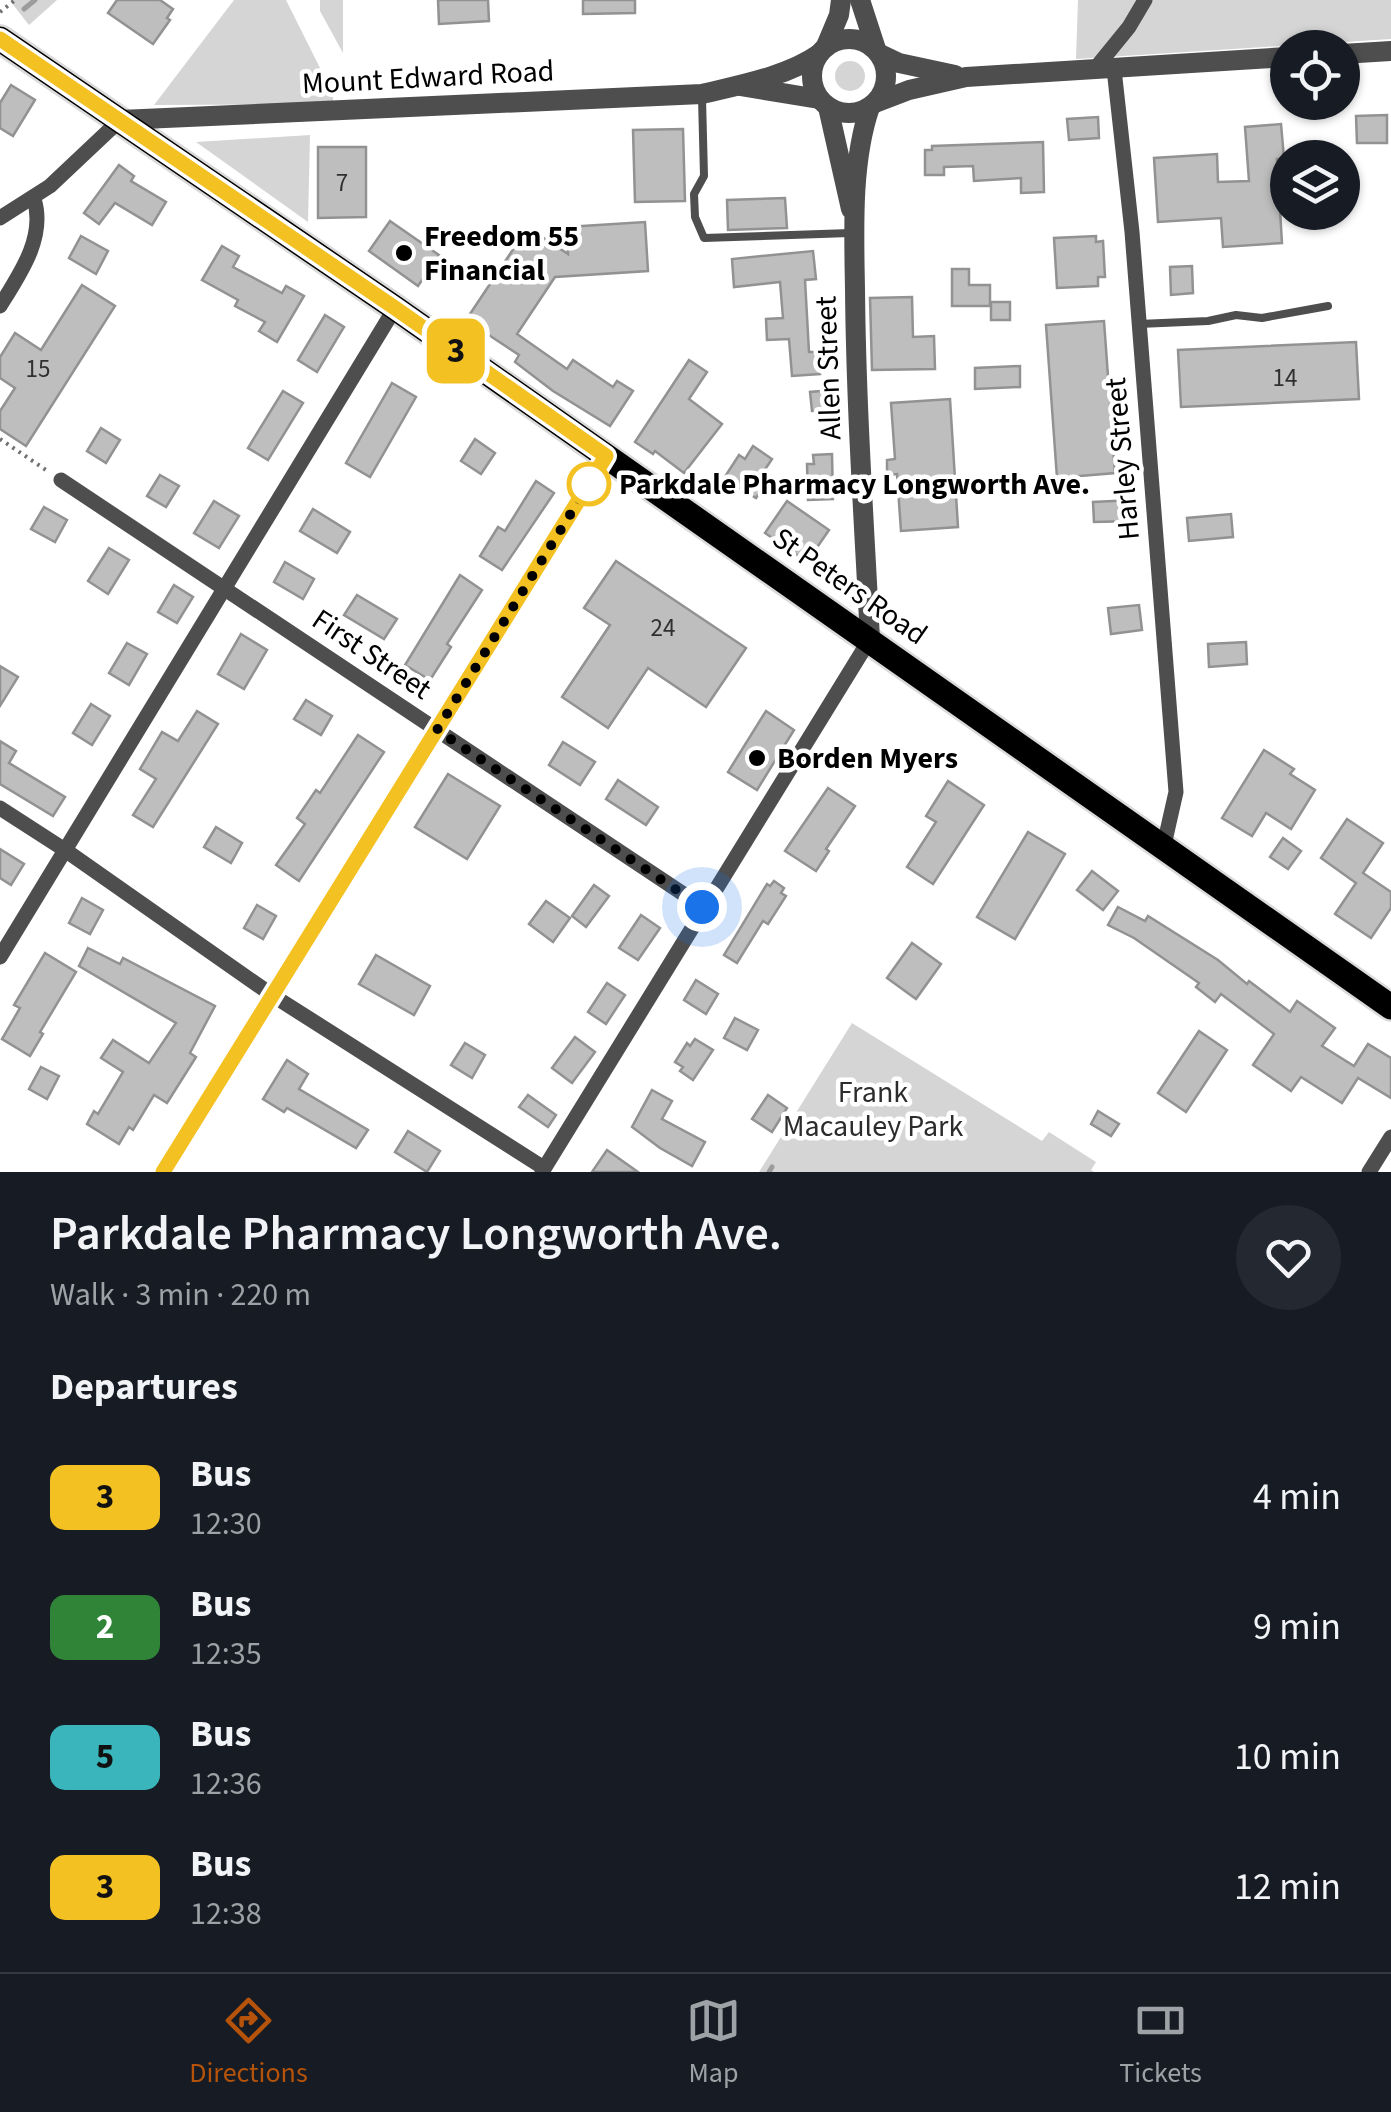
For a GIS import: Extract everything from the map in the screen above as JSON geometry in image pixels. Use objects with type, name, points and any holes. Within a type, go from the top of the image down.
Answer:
[{"type":"main road","name":"St Peters Road","points":[[0,39],[395,308],[1164,844],[1391,1007]]},
{"type":"street","points":[[841,0],[839,15],[812,76],[824,103],[849,114],[909,90],[966,76],[1270,59]]},
{"type":"street","points":[[860,0],[887,74],[886,85],[872,105]]},
{"type":"street","points":[[1104,69],[1145,0]]},
{"type":"street","points":[[822,50],[846,38],[857,39],[899,63],[966,76]]},
{"type":"street","name":"Mount Edward Road","points":[[120,120],[702,94],[803,65],[822,50]]},
{"type":"street","points":[[1360,53],[1391,51]]},
{"type":"street","name":"Harley Street","points":[[1104,69],[1139,324],[1176,792],[1164,844]]},
{"type":"street","name":"Mount Edward Road","points":[[738,85],[824,103]]},
{"type":"street","name":"Allen Street","points":[[824,103],[835,130],[854,224]]},
{"type":"street","name":"Allen Street","points":[[870,639],[854,224],[862,130],[872,105]]},
{"type":"street","points":[[0,218],[34,199],[120,120]]},
{"type":"street","points":[[0,306],[25,265],[36,236],[40,218],[34,199]]},
{"type":"street","points":[[0,957],[395,308]]},
{"type":"street","points":[[163,1172],[606,456]]},
{"type":"street","name":"First Street","points":[[61,480],[702,907]]},
{"type":"street","points":[[0,808],[272,995],[543,1170],[870,639]]},
{"type":"street","points":[[1369,1172],[1391,1137]]},
{"type":"lane","points":[[702,94],[704,176],[694,194],[694,217],[704,238],[854,224]]},
{"type":"lane","points":[[1139,324],[1208,321],[1236,315],[1262,318],[1328,306]]},
{"type":"path","points":[[0,12],[15,0]]},
{"type":"path","points":[[0,439],[61,480]]},
{"type":"green space","points":[[57,0],[29,25],[11,2]]},
{"type":"green space","points":[[234,0],[286,0],[333,94],[333,104],[154,105]]},
{"type":"green space","points":[[320,0],[343,0],[343,53],[320,11]]},
{"type":"green space","points":[[1078,0],[1391,0],[1391,39],[1360,41],[1360,30],[1270,30],[1270,47],[1076,59]]},
{"type":"green space","points":[[850,61],[861,65],[865,76],[861,87],[850,91],[839,87],[835,76],[839,65]]},
{"type":"green space","points":[[310,135],[308,222],[196,142]]},
{"type":"green space","name":"Frank Macauley Park","points":[[852,1023],[1042,1141],[1049,1132],[1096,1162],[1091,1170],[1094,1172],[759,1172]]},
{"type":"building","points":[[117,0],[160,0],[173,9],[153,44],[108,13]]},
{"type":"building","points":[[438,0],[488,0],[489,21],[439,24]]},
{"type":"building","points":[[583,0],[635,0],[635,13],[583,14]]},
{"type":"building","points":[[11,85],[35,100],[13,136],[0,128],[0,103]]},
{"type":"building","points":[[1387,115],[1387,143],[1357,140],[1356,120],[1360,116]]},
{"type":"building","points":[[1098,117],[1099,138],[1069,140],[1067,119]]},
{"type":"building","points":[[1281,124],[1282,140],[1270,140],[1270,230],[1281,230],[1282,243],[1223,247],[1221,218],[1158,222],[1154,158],[1217,154],[1218,182],[1249,181],[1245,127]]},
{"type":"building","points":[[683,129],[685,201],[635,202],[633,130]]},
{"type":"building","points":[[1043,142],[1044,192],[1021,193],[1021,178],[974,181],[973,166],[944,167],[944,175],[925,175],[925,150],[932,150],[932,146]]},
{"type":"building","points":[[318,147],[366,147],[366,217],[318,218]]},
{"type":"building","points":[[119,165],[134,176],[131,181],[166,202],[152,225],[115,203],[99,224],[84,213]]},
{"type":"building","points":[[785,198],[787,228],[728,230],[727,200]]},
{"type":"building","name":"Freedom 55 Financial","points":[[390,221],[439,255],[418,286],[369,251]]},
{"type":"building","points":[[645,222],[648,271],[555,277],[517,334],[567,369],[573,360],[613,387],[617,381],[633,391],[610,426],[553,391],[515,362],[519,355],[466,320],[524,233],[531,238],[535,232],[568,254],[567,227]]},
{"type":"building","points":[[81,236],[108,251],[96,274],[69,258]]},
{"type":"building","points":[[1096,236],[1096,242],[1103,241],[1105,277],[1098,277],[1098,286],[1057,288],[1054,238]]},
{"type":"building","points":[[222,246],[239,256],[233,267],[282,293],[286,286],[304,296],[277,342],[259,331],[265,322],[235,306],[238,300],[202,280]]},
{"type":"building","points":[[813,251],[816,279],[805,280],[809,352],[818,352],[820,374],[792,376],[789,339],[767,340],[766,319],[783,318],[780,282],[734,287],[732,259]]},
{"type":"building","points":[[1192,266],[1193,293],[1171,295],[1170,267]]},
{"type":"building","points":[[952,269],[969,269],[969,285],[990,285],[990,306],[952,306]]},
{"type":"building","points":[[82,285],[115,306],[26,446],[0,429],[0,411],[15,388],[0,378],[0,357],[15,333],[41,350]]},
{"type":"building","points":[[912,297],[913,337],[934,336],[935,369],[872,370],[870,298]]},
{"type":"building","points":[[991,302],[1010,302],[1010,320],[991,320]]},
{"type":"building","points":[[325,315],[344,327],[317,372],[298,360]]},
{"type":"building","points":[[1104,321],[1109,390],[1114,389],[1115,404],[1110,405],[1115,473],[1057,478],[1046,325]]},
{"type":"building","points":[[1356,342],[1359,399],[1181,407],[1178,350]]},
{"type":"building","points":[[689,360],[707,372],[689,399],[722,424],[684,473],[655,451],[653,454],[635,442]]},
{"type":"building","points":[[1020,366],[1020,387],[975,389],[975,368]]},
{"type":"building","points":[[392,383],[416,397],[370,477],[346,463]]},
{"type":"building","points":[[832,390],[833,410],[812,411],[810,392]]},
{"type":"building","points":[[283,391],[303,403],[268,460],[248,448]]},
{"type":"building","points":[[950,399],[958,527],[901,531],[897,474],[887,475],[887,460],[895,459],[891,403]]},
{"type":"building","points":[[101,428],[120,440],[106,463],[87,451]]},
{"type":"building","points":[[475,439],[495,453],[481,474],[461,461]]},
{"type":"building","points":[[753,446],[772,459],[764,471],[771,476],[756,498],[724,478],[739,455],[745,459]]},
{"type":"building","points":[[832,454],[833,499],[808,500],[807,464],[814,464],[813,455]]},
{"type":"building","points":[[160,475],[179,486],[166,507],[147,496]]},
{"type":"building","points":[[536,481],[554,493],[502,570],[480,556],[498,527],[505,531]]},
{"type":"building","points":[[1134,500],[1135,521],[1094,522],[1093,502]]},
{"type":"building","points":[[214,501],[239,516],[219,548],[194,533]]},
{"type":"building","points":[[787,501],[829,530],[807,562],[765,533]]},
{"type":"building","points":[[44,507],[67,520],[55,542],[31,529]]},
{"type":"building","points":[[313,509],[350,532],[337,553],[300,531]]},
{"type":"building","points":[[1231,514],[1233,537],[1189,541],[1187,518]]},
{"type":"building","points":[[109,548],[129,560],[108,594],[88,581]]},
{"type":"building","points":[[616,561],[746,648],[706,707],[648,668],[608,728],[562,697],[610,625],[584,608]]},
{"type":"building","points":[[285,562],[314,579],[303,599],[274,582]]},
{"type":"building","points":[[460,575],[482,590],[447,644],[451,647],[430,680],[405,665]]},
{"type":"building","points":[[174,585],[193,597],[177,623],[158,612]]},
{"type":"building","points":[[357,595],[397,619],[384,639],[344,615]]},
{"type":"building","points":[[1139,605],[1142,630],[1111,634],[1108,608]]},
{"type":"building","points":[[241,634],[267,650],[244,689],[218,674]]},
{"type":"building","points":[[1246,642],[1247,664],[1209,667],[1208,644]]},
{"type":"building","points":[[127,643],[147,654],[129,685],[109,673]]},
{"type":"building","points":[[0,666],[18,677],[0,706]]},
{"type":"building","points":[[306,700],[332,716],[321,735],[294,719]]},
{"type":"building","points":[[91,704],[110,716],[92,745],[73,733]]},
{"type":"building","points":[[197,711],[218,724],[153,827],[133,815],[156,779],[140,769],[162,732],[178,741]]},
{"type":"building","name":"Borden Myers","points":[[766,711],[794,730],[757,790],[728,772]]},
{"type":"building","points":[[358,735],[384,752],[299,881],[276,865],[305,824],[297,818],[316,790],[320,793]]},
{"type":"building","points":[[0,741],[16,751],[9,763],[65,797],[53,816],[0,784]]},
{"type":"building","points":[[563,742],[595,762],[580,785],[549,765]]},
{"type":"building","points":[[1264,750],[1294,769],[1290,774],[1315,790],[1291,829],[1266,813],[1252,836],[1222,818]]},
{"type":"building","points":[[448,774],[500,806],[467,859],[415,827]]},
{"type":"building","points":[[618,780],[658,807],[646,825],[606,799]]},
{"type":"building","points":[[948,781],[984,805],[933,884],[907,867],[936,822],[926,816]]},
{"type":"building","points":[[828,788],[855,806],[816,871],[785,851]]},
{"type":"building","points":[[1347,819],[1383,843],[1363,873],[1391,892],[1391,908],[1371,938],[1335,914],[1356,883],[1321,858]]},
{"type":"building","points":[[216,827],[242,843],[231,863],[204,847]]},
{"type":"building","points":[[1028,832],[1065,854],[1015,939],[977,917]]},
{"type":"building","points":[[1283,838],[1301,851],[1288,869],[1270,857]]},
{"type":"building","points":[[0,849],[24,864],[11,885],[0,878]]},
{"type":"building","points":[[1092,871],[1118,891],[1103,910],[1077,890]]},
{"type":"building","points":[[774,881],[784,888],[781,893],[786,896],[768,924],[763,921],[737,963],[724,955],[767,884],[770,886]]},
{"type":"building","points":[[594,885],[609,896],[586,927],[572,916]]},
{"type":"building","points":[[82,898],[103,910],[90,934],[69,923]]},
{"type":"building","points":[[546,901],[570,918],[553,942],[529,924]]},
{"type":"building","points":[[257,905],[276,916],[263,939],[244,928]]},
{"type":"building","points":[[1118,907],[1145,921],[1148,916],[1290,1012],[1297,1001],[1335,1028],[1322,1046],[1354,1066],[1368,1044],[1391,1058],[1391,1098],[1358,1078],[1342,1103],[1301,1077],[1291,1091],[1253,1065],[1274,1034],[1221,994],[1215,1002],[1196,987],[1199,983],[1134,938],[1108,925]]},
{"type":"building","points":[[641,915],[660,928],[638,960],[619,948]]},
{"type":"building","points":[[912,943],[941,964],[916,999],[887,978]]},
{"type":"building","points":[[88,948],[120,964],[123,958],[215,1006],[190,1053],[196,1057],[167,1103],[154,1095],[133,1130],[129,1127],[119,1144],[87,1124],[94,1111],[98,1114],[123,1072],[101,1058],[113,1040],[149,1063],[176,1023],[79,966]]},
{"type":"building","points":[[45,953],[76,972],[30,1056],[2,1039],[20,1008],[14,1005]]},
{"type":"building","points":[[376,955],[430,986],[414,1015],[359,984]]},
{"type":"building","points":[[696,980],[718,994],[706,1014],[684,1000]]},
{"type":"building","points":[[607,983],[625,995],[606,1024],[588,1012]]},
{"type":"building","points":[[735,1018],[758,1030],[747,1050],[724,1038]]},
{"type":"building","points":[[1199,1031],[1227,1050],[1186,1112],[1158,1093]]},
{"type":"building","points":[[575,1037],[595,1052],[572,1083],[552,1068]]},
{"type":"building","points":[[695,1039],[713,1050],[693,1080],[675,1062],[687,1043],[690,1046]]},
{"type":"building","points":[[465,1043],[485,1055],[472,1078],[451,1065]]},
{"type":"building","points":[[287,1060],[308,1074],[299,1089],[368,1130],[356,1148],[287,1108],[284,1112],[263,1099]]},
{"type":"building","points":[[41,1067],[59,1076],[47,1099],[29,1089]]},
{"type":"building","points":[[652,1090],[672,1101],[662,1119],[705,1142],[692,1166],[632,1127]]},
{"type":"building","points":[[528,1095],[556,1115],[548,1127],[519,1107]]},
{"type":"building","points":[[768,1095],[787,1108],[772,1132],[752,1119]]},
{"type":"building","points":[[1098,1111],[1119,1124],[1111,1136],[1091,1124]]},
{"type":"building","points":[[408,1131],[440,1151],[427,1172],[395,1152]]},
{"type":"building","points":[[607,1150],[638,1172],[592,1172]]},
{"type":"waterway","points":[[24,9],[35,0]]},
{"type":"waterway","points":[[769,1172],[772,1167]]},
{"type":"bus line","name":"3","points":[[0,39],[606,456],[163,1172]]},
{"type":"place","name":"Freedom 55 Financial","points":[[404,253]]},
{"type":"place","name":"Parkdale Pharmacy Longworth Ave.","points":[[589,484]]},
{"type":"place","name":"Borden Myers","points":[[757,758]]},
{"type":"route","points":[[589,484],[437,730],[702,907]]}]
